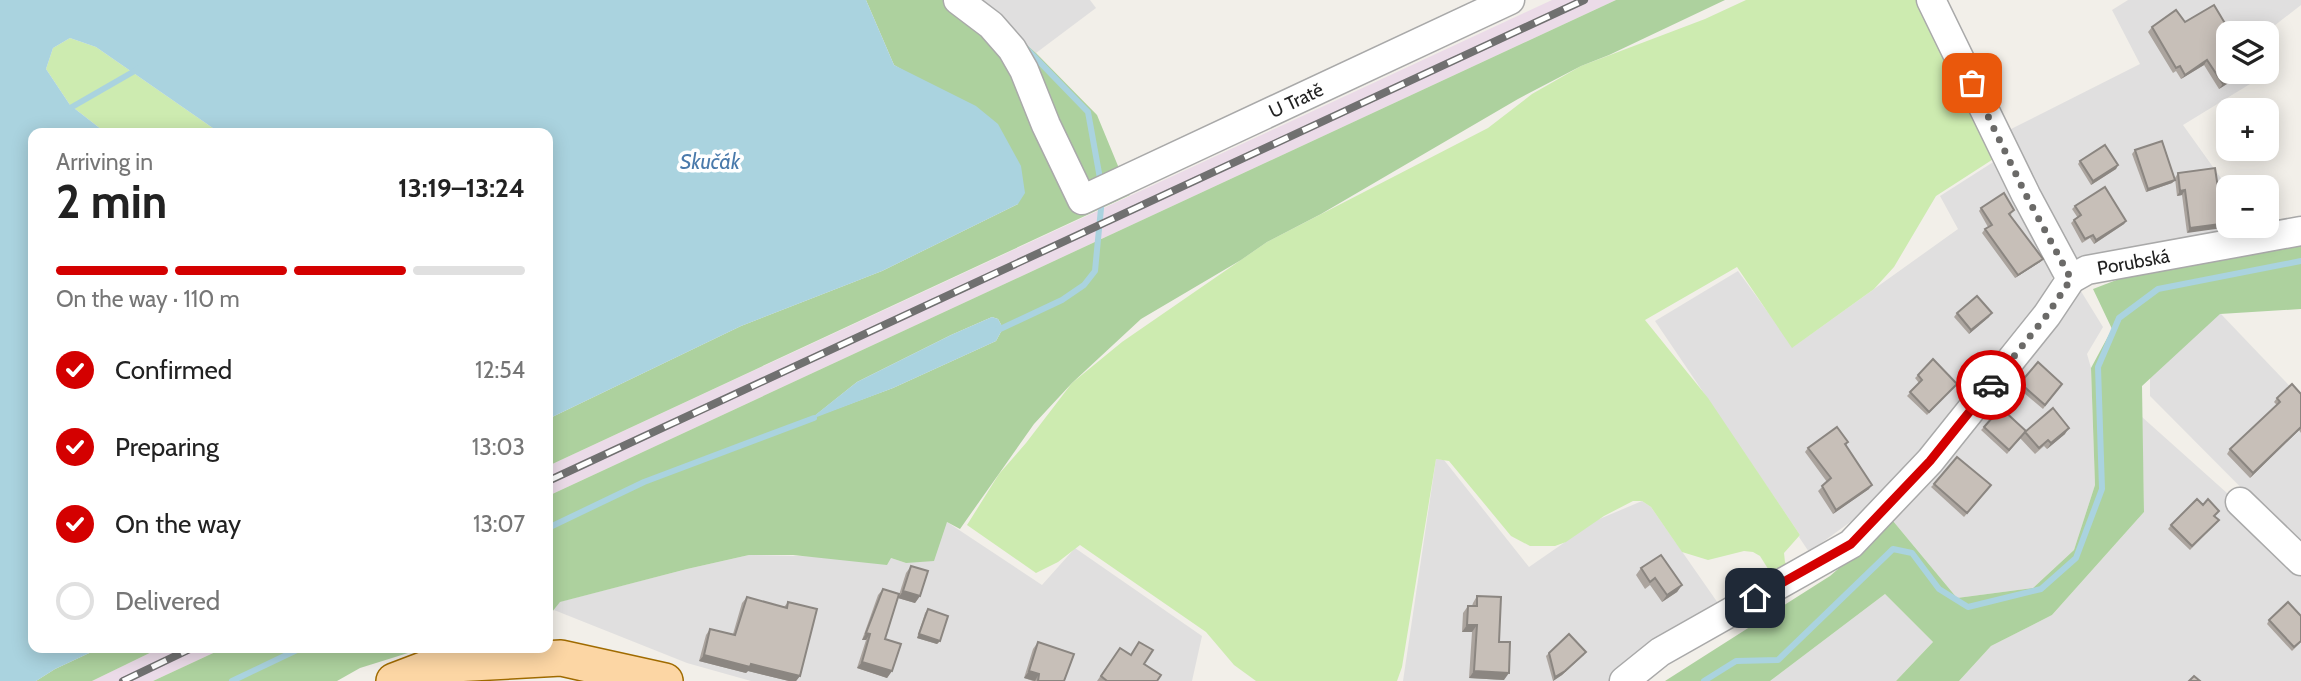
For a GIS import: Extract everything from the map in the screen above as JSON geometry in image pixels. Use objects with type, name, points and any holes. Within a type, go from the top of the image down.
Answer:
[{"type":"main road","points":[[394,681],[436,665],[561,658],[666,681]]},
{"type":"street","name":"U Tratě","points":[[958,0],[991,25],[1012,49],[1024,70],[1045,125],[1096,194],[1510,0]]},
{"type":"street","points":[[1931,0],[2026,195],[2071,279]]},
{"type":"street","name":"Porubská","points":[[1624,681],[1660,652],[1851,544],[1930,461],[2047,315],[2071,279],[2087,270],[2301,231]]},
{"type":"street","points":[[2240,502],[2301,561]]},
{"type":"shaded area","points":[[975,0],[1090,0],[1096,8],[1036,53]]},
{"type":"shaded area","points":[[1552,0],[1616,0],[553,494],[553,464]]},
{"type":"shaded area","points":[[2128,0],[2301,0],[2301,5],[2279,22],[2216,21],[2216,84],[2250,84],[2227,98],[2216,98],[2216,105],[2183,125],[2219,175],[2216,175],[2216,238],[2218,238],[2076,259],[2042,203],[2009,130],[2140,64],[2112,10]]},
{"type":"shaded area","points":[[1998,159],[2055,264],[2048,297],[1886,496],[1809,552],[1655,321],[1738,271],[1793,347],[1958,229],[1940,196]]},
{"type":"shaded area","points":[[2079,288],[2103,327],[2087,354],[2091,368],[2095,485],[2074,550],[2033,588],[1957,598],[1893,521],[1951,452]]},
{"type":"shaded area","points":[[2220,313],[2301,398],[2301,548],[2150,396],[2150,377]]},
{"type":"shaded area","points":[[2142,417],[2246,510],[2301,571],[2301,681],[1959,681],[1991,646],[2052,615],[2144,512]]},
{"type":"shaded area","points":[[1436,459],[1444,460],[1529,567],[1597,520],[1642,501],[1651,507],[1720,606],[1614,681],[1403,681]]},
{"type":"shaded area","points":[[947,522],[1042,585],[1075,548],[1202,636],[1192,681],[751,681],[687,663],[554,610],[559,602],[749,555],[891,558],[906,563]]},
{"type":"shaded area","points":[[1885,594],[1933,642],[1896,681],[1770,681]]},
{"type":"shaded area","points":[[150,653],[213,653],[153,681],[92,681]]},
{"type":"green space","points":[[866,0],[975,0],[1036,53],[1097,115],[1130,195],[553,464],[553,417],[741,326],[882,271],[1018,204],[916,78],[894,65]]},
{"type":"green space","points":[[1616,0],[1725,0],[1581,66],[1518,99],[1321,214],[1267,242],[1141,319],[1072,383],[1034,424],[960,529],[947,522],[934,561],[906,563],[891,558],[887,565],[793,555],[749,555],[560,602],[553,611],[553,494]],"holes":[[[992,317],[998,319],[1003,328],[996,341],[893,388],[812,418],[857,382],[951,335]]]},
{"type":"green space","points":[[1746,0],[1921,0],[1998,156],[1936,196],[1894,267],[1874,289],[1792,348],[1737,267],[1645,320],[1708,398],[1800,535],[1784,553],[1790,570],[1775,580],[1760,556],[1753,552],[1744,551],[1708,560],[1682,552],[1651,507],[1642,501],[1633,501],[1604,516],[1566,542],[1555,546],[1530,546],[1511,536],[1449,461],[1436,459],[1402,667],[1397,681],[1256,681],[1234,665],[1206,632],[1080,545],[1058,562],[1036,573],[967,525],[999,474],[1072,383],[1122,342],[1267,242],[1488,128],[1532,94],[1581,66],[1705,19]]},
{"type":"green space","points":[[70,38],[96,47],[213,128],[100,128],[70,105],[46,69],[53,48]]},
{"type":"green space","points":[[2301,239],[2301,309],[2220,314],[2142,386],[2144,512],[2052,615],[1991,646],[1959,681],[1896,681],[1933,642],[1885,594],[1770,681],[1665,681],[1830,576],[1893,521],[1957,598],[2033,588],[2074,550],[2095,485],[2091,368],[2112,329],[2093,289],[2119,279]]},
{"type":"green space","points":[[89,653],[150,653],[92,681],[36,681]]},
{"type":"green space","points":[[213,653],[408,653],[360,668],[337,681],[153,681]]},
{"type":"water","name":"Skučák","points":[[0,0],[866,0],[894,65],[976,106],[998,124],[1021,166],[1025,193],[1018,204],[882,271],[741,326],[553,417],[553,128],[213,128],[96,47],[70,38],[53,48],[46,69],[70,105],[100,128],[28,128],[28,653],[89,653],[36,681],[0,681]]},
{"type":"water","points":[[992,317],[998,319],[1003,328],[996,341],[893,388],[809,420],[857,382]]},
{"type":"building","points":[[2214,5],[2224,21],[2216,21],[2216,74],[2207,60],[2185,75],[2180,66],[2176,68],[2152,27],[2176,10],[2185,22]]},
{"type":"building","points":[[2162,141],[2175,180],[2148,189],[2135,150]]},
{"type":"building","points":[[2105,145],[2118,165],[2093,181],[2080,161]]},
{"type":"building","points":[[2215,168],[2216,225],[2190,228],[2185,190],[2180,191],[2178,173]]},
{"type":"building","points":[[2105,187],[2126,221],[2096,240],[2093,235],[2085,239],[2074,220],[2081,215],[2075,206]]},
{"type":"building","points":[[2004,193],[2014,210],[2009,214],[2043,259],[2018,275],[1985,229],[1992,225],[1981,208]]},
{"type":"building","points":[[1977,296],[1992,313],[1971,330],[1957,313]]},
{"type":"building","points":[[1933,359],[1957,384],[1929,412],[1910,392],[1922,380],[1918,375]]},
{"type":"building","points":[[2038,362],[2062,384],[2045,405],[2020,383]]},
{"type":"building","points":[[2292,384],[2301,394],[2301,427],[2253,473],[2230,449],[2280,402],[2277,398]]},
{"type":"building","points":[[2001,408],[2026,431],[2009,450],[1984,427]]},
{"type":"building","points":[[2053,408],[2069,428],[2051,443],[2048,440],[2039,448],[2025,432]]},
{"type":"building","points":[[1837,427],[1872,485],[1836,510],[1822,486],[1831,478],[1808,448]]},
{"type":"building","points":[[1957,457],[1991,485],[1967,513],[1934,484]]},
{"type":"building","points":[[2197,499],[2203,505],[2208,499],[2219,511],[2214,516],[2219,520],[2192,546],[2171,525]]},
{"type":"building","points":[[1661,555],[1682,585],[1667,595],[1655,578],[1650,582],[1641,568]]},
{"type":"building","points":[[911,566],[928,571],[920,596],[903,591]]},
{"type":"building","points":[[883,589],[899,594],[885,639],[901,644],[892,671],[862,662],[870,634],[866,633]]},
{"type":"building","points":[[1477,596],[1501,597],[1499,642],[1510,642],[1509,673],[1474,671],[1477,625],[1467,625],[1468,606],[1477,606]]},
{"type":"building","points":[[747,597],[787,608],[788,602],[817,609],[800,676],[704,655],[710,629],[735,635]]},
{"type":"building","points":[[2288,602],[2301,616],[2301,641],[2294,647],[2269,620]]},
{"type":"building","points":[[928,609],[948,616],[940,641],[919,634]]},
{"type":"building","points":[[1569,634],[1586,652],[1555,677],[1549,653]]},
{"type":"building","points":[[1038,642],[1074,654],[1064,681],[1038,681],[1039,674],[1029,671]]},
{"type":"building","points":[[1139,642],[1153,650],[1144,664],[1161,675],[1157,681],[1107,681],[1101,676],[1120,648],[1131,655]]},
{"type":"waterway","points":[[1025,47],[1088,112],[1101,184]]},
{"type":"waterway","points":[[65,111],[138,69]]},
{"type":"waterway","points":[[998,330],[1062,300],[1084,285],[1095,271],[1102,198]]},
{"type":"waterway","points":[[1704,681],[1736,661],[1778,660],[1893,549],[1912,553],[1939,589],[1968,607],[2041,589],[2076,558],[2102,489],[2098,367],[2119,318],[2158,289],[2301,261]]},
{"type":"waterway","points":[[553,526],[644,482],[814,418]]},
{"type":"waterway","points":[[232,681],[291,653]]},
{"type":"railway","points":[[553,479],[1584,0]]},
{"type":"railway","points":[[123,681],[182,653]]},
{"type":"way so far","points":[[1972,83],[2026,195],[2071,279],[2047,315],[1991,385]]},
{"type":"route","points":[[1755,598],[1851,544],[1930,461],[1991,385]]}]
